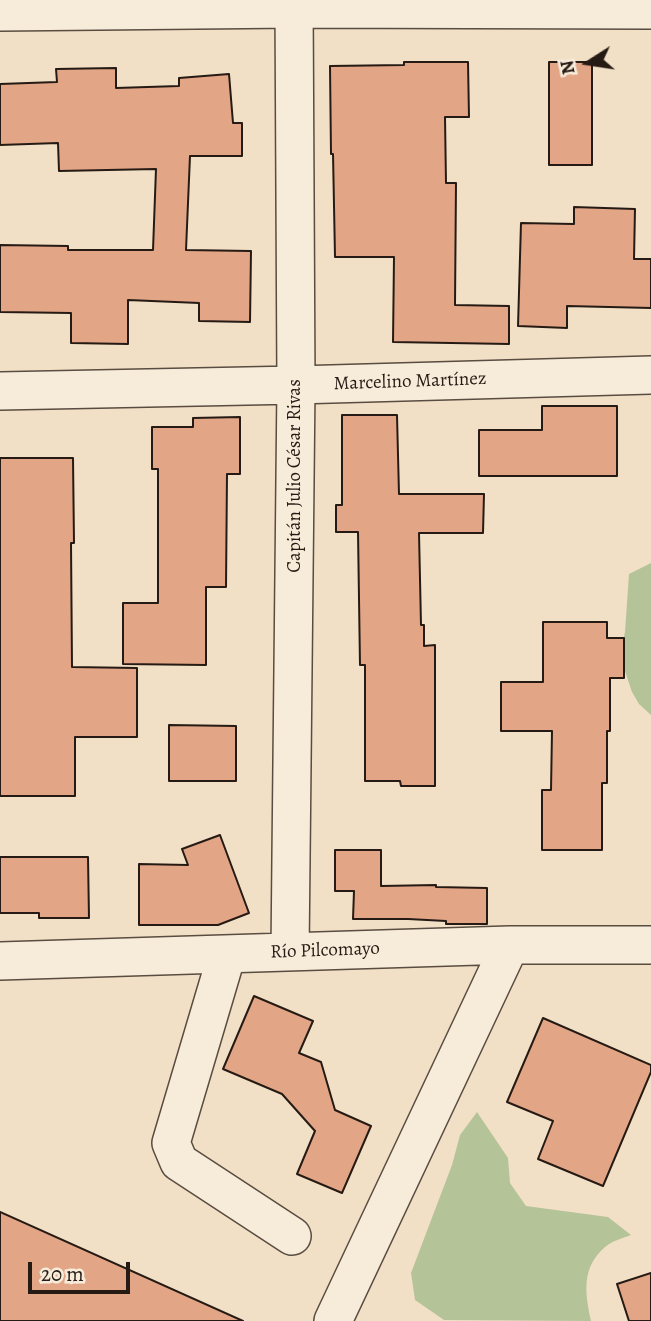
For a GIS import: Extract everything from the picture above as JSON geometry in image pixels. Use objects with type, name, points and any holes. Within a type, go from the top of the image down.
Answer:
[{"type":"street","points":[[0,12],[294,4],[651,10]]},
{"type":"street","name":"Capitán Julio César Rivas","points":[[290,952],[296,385],[294,4]]},
{"type":"street","name":"Marcelino Martínez","points":[[0,391],[651,375]]},
{"type":"street","points":[[333,1321],[510,945]]},
{"type":"street","name":"Río Pilcomayo","points":[[0,961],[510,945],[651,945]]},
{"type":"street","points":[[227,954],[171,1143],[179,1162],[292,1236]]},
{"type":"green space","points":[[651,563],[651,715],[639,704],[632,692],[620,656],[625,632],[629,574]]},
{"type":"green space","points":[[477,1112],[508,1158],[510,1183],[526,1206],[608,1217],[631,1235],[608,1245],[592,1263],[586,1291],[591,1321],[444,1320],[415,1300],[411,1273],[452,1165],[460,1135]]},
{"type":"building","points":[[404,62],[468,62],[469,117],[445,117],[446,183],[456,183],[455,305],[509,306],[509,344],[393,342],[394,257],[335,257],[330,66],[404,65]]},
{"type":"building","points":[[549,62],[592,62],[592,165],[549,165]]},
{"type":"building","points":[[116,68],[116,88],[179,86],[179,78],[229,74],[233,123],[242,123],[242,156],[190,156],[186,250],[251,251],[250,322],[199,321],[199,303],[128,300],[128,344],[71,343],[71,313],[0,312],[0,245],[68,246],[68,250],[153,250],[156,169],[59,171],[58,143],[0,145],[0,84],[57,82],[56,69]]},
{"type":"building","points":[[574,207],[635,209],[634,259],[651,259],[651,308],[567,306],[567,328],[518,326],[521,223],[574,224]]},
{"type":"building","points":[[542,406],[617,406],[617,476],[479,476],[479,430],[542,430]]},
{"type":"building","points":[[342,415],[397,415],[399,494],[484,494],[483,533],[419,533],[424,646],[435,645],[435,786],[401,786],[400,781],[365,781],[365,665],[360,665],[358,532],[336,532],[336,505],[342,505]]},
{"type":"building","points":[[240,417],[240,474],[227,474],[226,587],[206,587],[206,665],[123,664],[123,603],[158,603],[158,469],[152,469],[152,427],[193,427],[193,418]]},
{"type":"building","points":[[0,458],[73,458],[72,667],[137,668],[137,737],[75,737],[75,796],[0,796]]},
{"type":"building","points":[[543,622],[607,622],[607,638],[624,638],[624,678],[610,678],[607,783],[602,783],[602,850],[542,850],[542,790],[551,790],[552,731],[501,731],[501,682],[543,682]]},
{"type":"building","points":[[169,725],[236,726],[236,781],[169,781]]},
{"type":"building","points":[[220,835],[249,913],[218,925],[139,925],[139,864],[188,865],[182,849]]},
{"type":"building","points":[[335,850],[381,850],[381,886],[487,888],[487,924],[353,919],[354,891],[335,891]]},
{"type":"building","points":[[0,857],[88,857],[89,918],[39,918],[39,913],[0,913]]},
{"type":"building","points":[[254,996],[313,1021],[299,1053],[321,1062],[335,1110],[371,1126],[342,1193],[297,1174],[315,1131],[282,1094],[223,1069]]},
{"type":"building","points":[[543,1018],[651,1065],[651,1072],[603,1186],[538,1159],[553,1121],[507,1102]]},
{"type":"building","points":[[0,1212],[243,1321],[0,1321]]},
{"type":"building","points":[[651,1273],[651,1321],[629,1321],[617,1284]]}]
